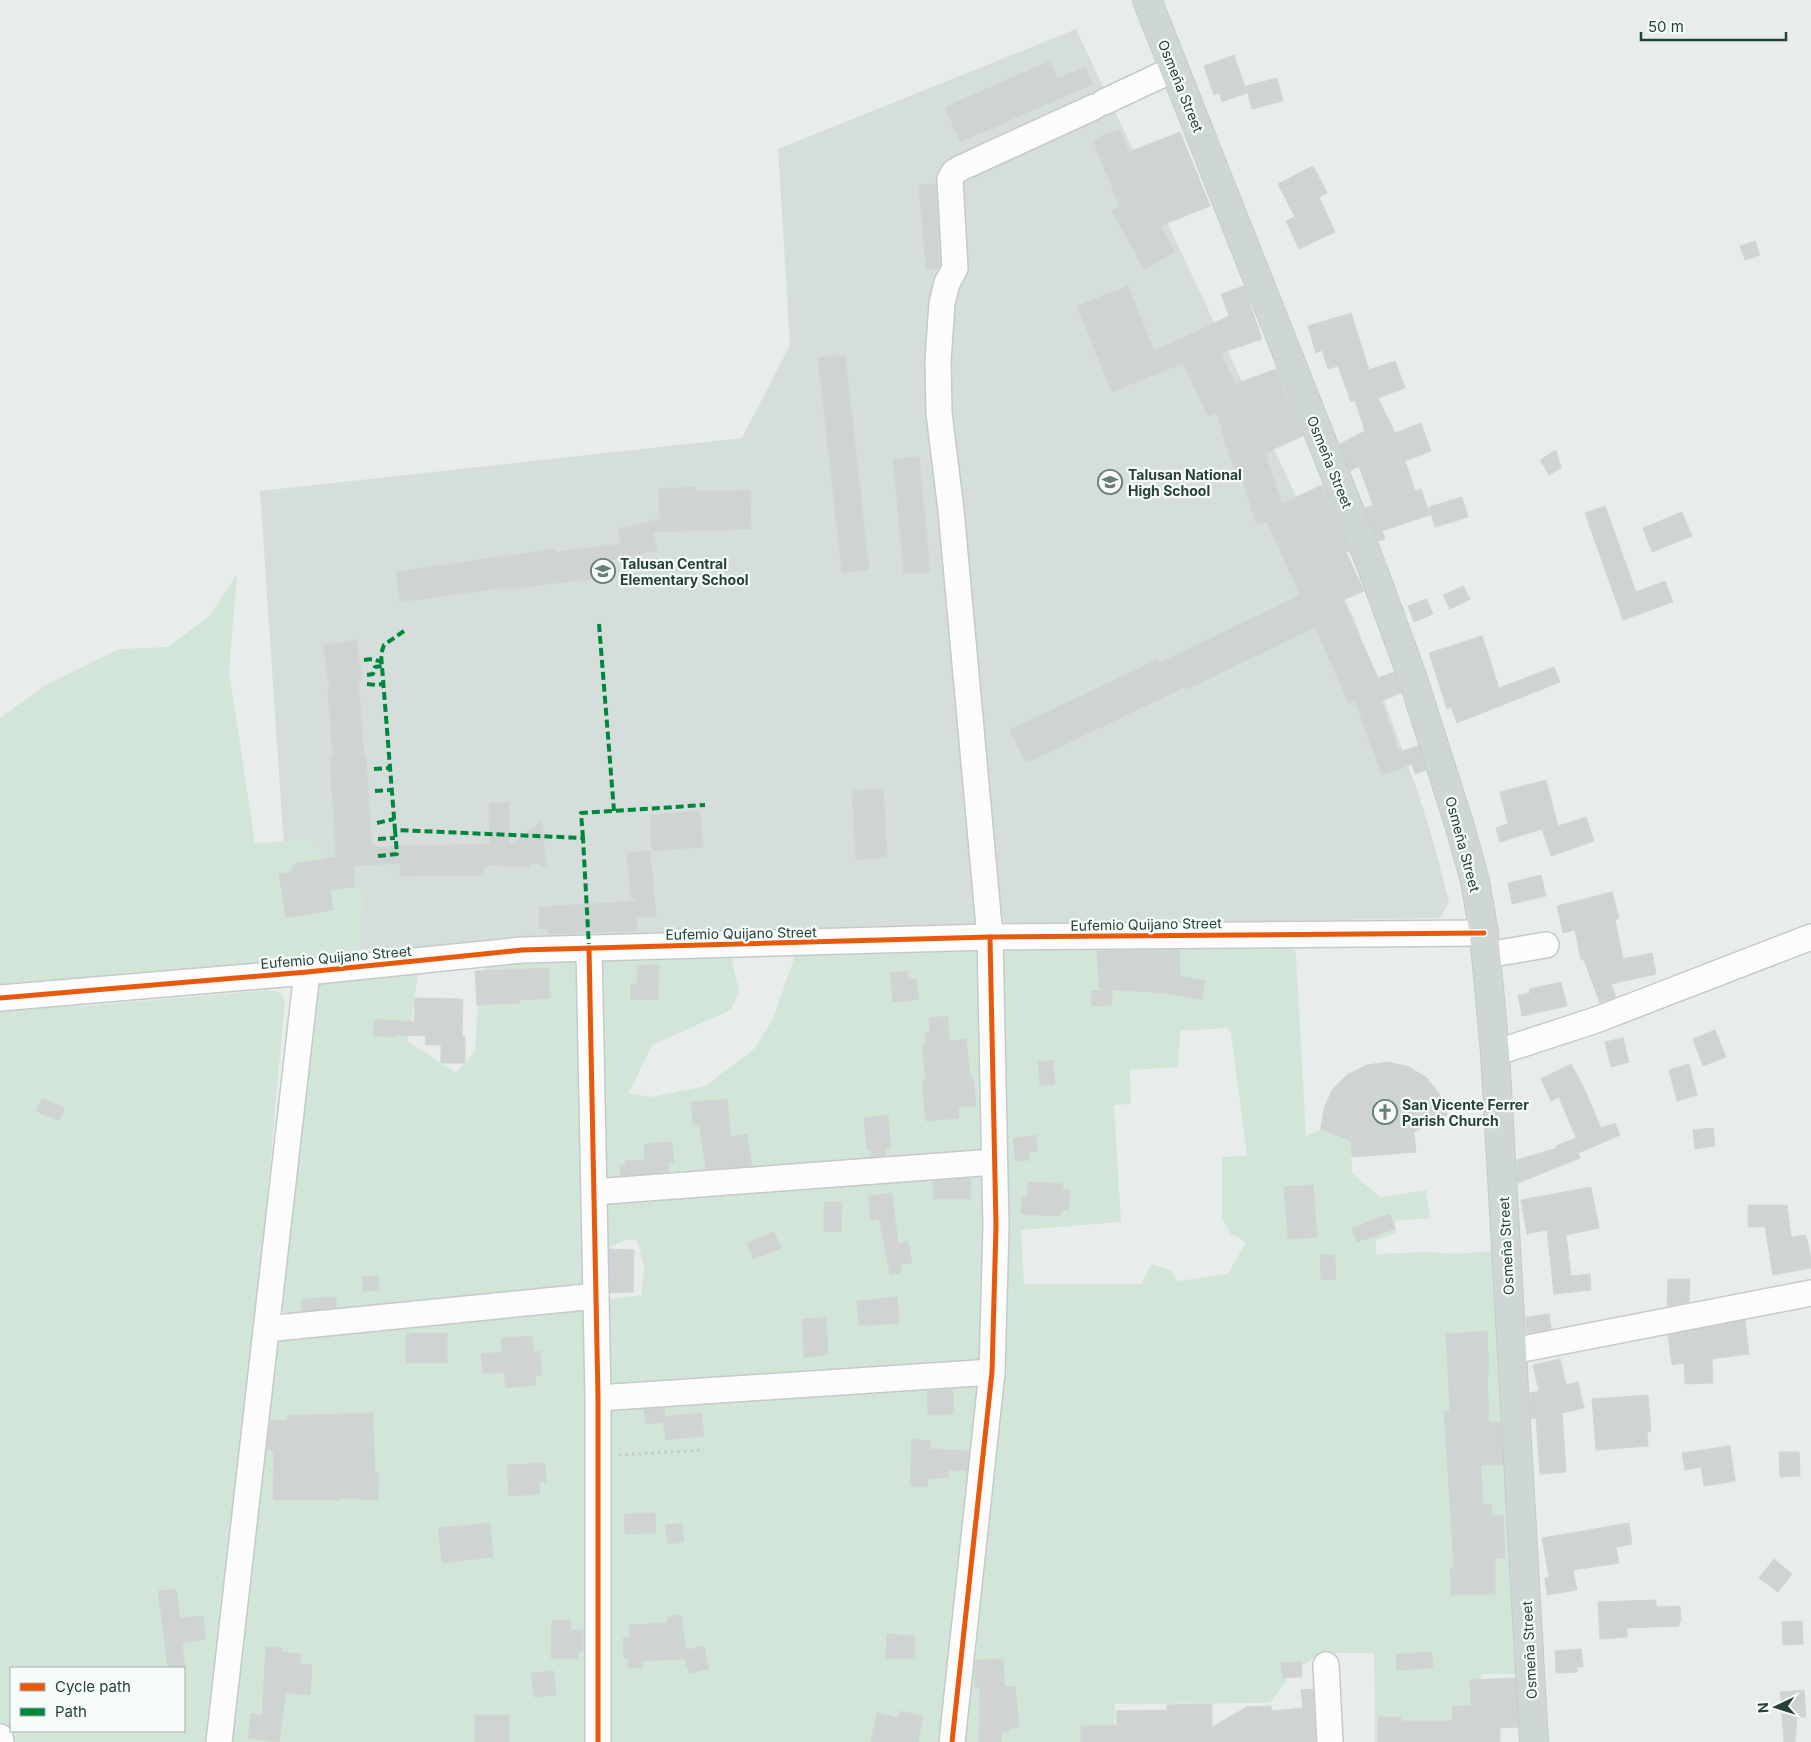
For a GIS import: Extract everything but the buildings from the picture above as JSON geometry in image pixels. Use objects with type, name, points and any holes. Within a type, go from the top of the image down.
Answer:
[{"type":"main road","name":"Osmeña Street","points":[[1148,0],[1373,570],[1413,679],[1460,827],[1475,881],[1485,944],[1495,1053],[1534,1742]]},
{"type":"street","points":[[952,1742],[992,1372],[996,1226],[990,938],[951,510],[939,412],[938,361],[942,303],[946,284],[955,268],[950,179],[954,172],[961,168],[1174,69]]},
{"type":"street","points":[[1495,1053],[1596,1020],[1811,937]]},
{"type":"street","name":"Eufemio Quijano Street","points":[[0,998],[307,972],[522,950],[990,938],[1546,945]]},
{"type":"street","points":[[589,948],[598,1398],[598,1742]]},
{"type":"street","points":[[219,1742],[307,972]]},
{"type":"street","points":[[594,1192],[994,1162]]},
{"type":"street","points":[[1512,1351],[1811,1293]]},
{"type":"street","points":[[266,1329],[596,1296]]},
{"type":"street","points":[[598,1398],[992,1372]]},
{"type":"street","points":[[1326,1665],[1330,1742]]},
{"type":"street","points":[[0,1737],[1,1742]]},
{"type":"path","points":[[598,1457],[704,1450]]},
{"type":"shaded area","points":[[1076,29],[1354,619],[1418,792],[1433,841],[1449,902],[1440,918],[978,927],[291,952],[260,491],[742,438],[790,345],[778,149]]},
{"type":"green space","points":[[237,574],[229,671],[255,843],[310,840],[363,896],[358,959],[0,988],[0,718],[44,686],[119,649],[168,647],[209,616]]},
{"type":"green space","points":[[981,941],[983,1151],[605,1185],[601,954],[730,950],[739,992],[731,1010],[652,1045],[629,1093],[650,1097],[705,1086],[754,1049],[773,1019],[798,947]]},
{"type":"green space","points":[[1293,943],[1296,955],[1306,1136],[1321,1129],[1351,1141],[1352,1173],[1380,1197],[1426,1190],[1430,1218],[1395,1221],[1396,1233],[1376,1240],[1376,1254],[1429,1252],[1455,1254],[1503,1250],[1521,1674],[1481,1674],[1484,1742],[1375,1742],[1374,1653],[1322,1653],[1292,1672],[1270,1703],[1115,1704],[1114,1742],[963,1742],[977,1642],[998,1430],[1004,1267],[1000,949]],"holes":[[[1227,1028],[1231,1033],[1247,1156],[1222,1157],[1222,1219],[1231,1234],[1246,1242],[1228,1274],[1178,1281],[1171,1270],[1151,1264],[1141,1284],[1024,1284],[1021,1230],[1121,1222],[1114,1105],[1131,1104],[1130,1070],[1178,1067],[1180,1031]]]},
{"type":"green space","points":[[576,957],[582,970],[585,1286],[289,1314],[283,1311],[279,1305],[314,979],[419,969],[408,1041],[456,1073],[475,1051],[478,1001],[486,961]]},
{"type":"green space","points":[[268,990],[280,992],[285,1000],[232,1590],[213,1742],[0,1742],[0,1010],[85,1006]]},
{"type":"green space","points":[[989,1172],[983,1362],[605,1392],[601,1300],[641,1295],[644,1267],[637,1240],[626,1240],[599,1251],[601,1203]]},
{"type":"green space","points":[[586,1305],[592,1742],[230,1742],[274,1336]]},
{"type":"green space","points":[[982,1378],[945,1742],[609,1742],[604,1404]]},
{"type":"marked path","points":[[599,624],[614,811]]},
{"type":"marked path","points":[[404,631],[384,645],[381,654],[395,830],[583,838],[589,948]]},
{"type":"marked path","points":[[364,660],[372,659],[382,662]]},
{"type":"marked path","points":[[367,675],[373,674],[375,667],[382,666]]},
{"type":"marked path","points":[[367,684],[383,684]]},
{"type":"marked path","points":[[374,769],[390,768]]},
{"type":"marked path","points":[[375,791],[392,790]]},
{"type":"marked path","points":[[583,838],[581,813],[705,805]]},
{"type":"marked path","points":[[377,823],[394,819]]},
{"type":"marked path","points":[[378,856],[397,854],[395,830]]},
{"type":"marked path","points":[[378,839],[395,838]]},
{"type":"cycle path","points":[[0,998],[307,972],[522,950],[990,937],[1484,933]]},
{"type":"cycle path","points":[[952,1742],[992,1372],[996,1226],[990,937]]},
{"type":"cycle path","points":[[589,948],[598,1398],[598,1742]]},
{"type":"place","name":"Talusan National High School","points":[[1110,482]]},
{"type":"place","name":"Talusan Central Elementary School","points":[[603,571]]},
{"type":"place","name":"San Vicente Ferrer Parish Church","points":[[1385,1112]]}]
